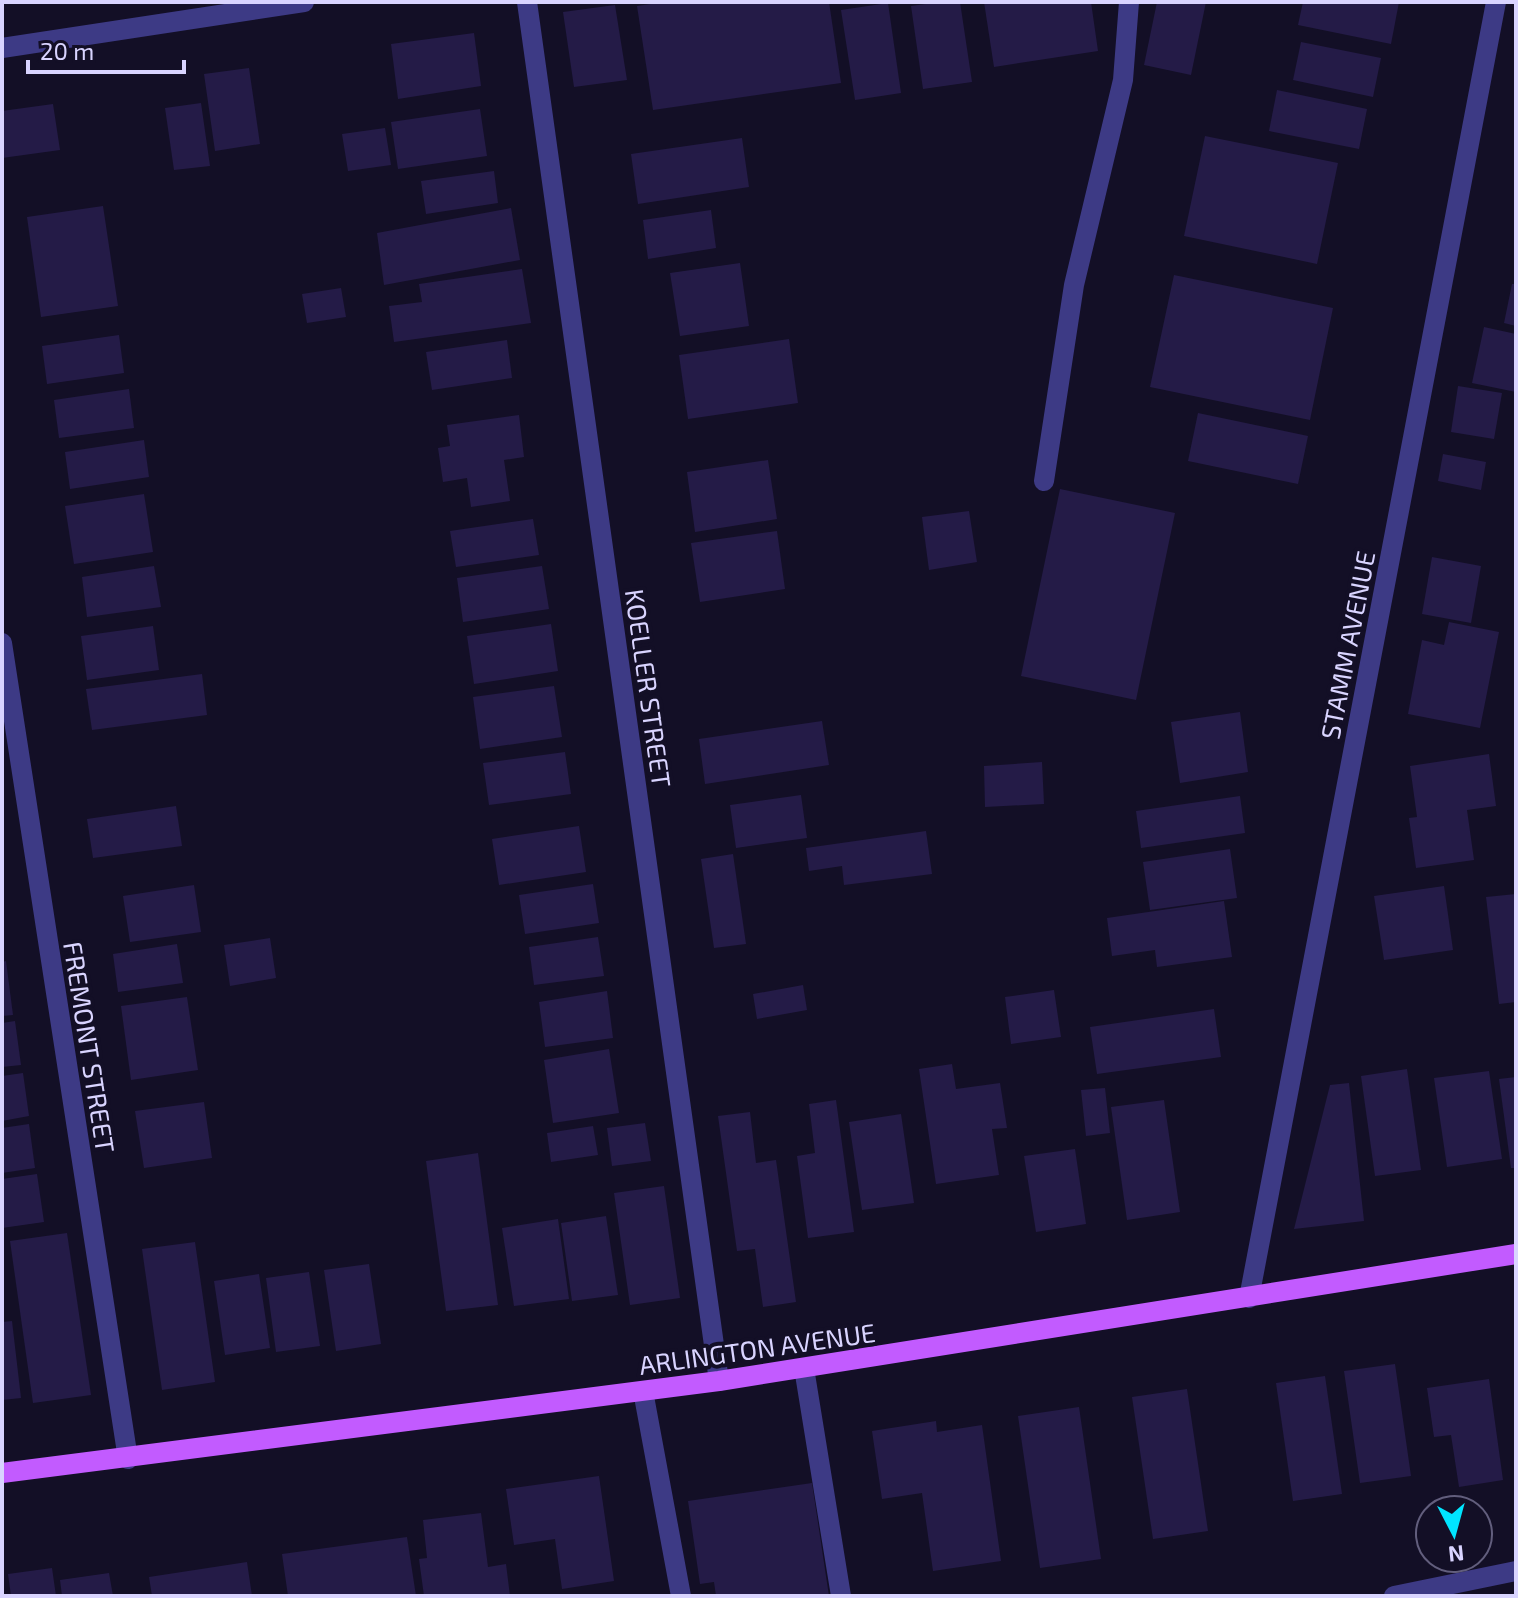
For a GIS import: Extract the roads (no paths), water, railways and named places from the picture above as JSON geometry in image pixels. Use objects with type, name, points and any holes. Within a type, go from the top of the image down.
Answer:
[{"type":"main road","name":"ARLINGTON AVENUE","points":[[2,1473],[719,1381],[1516,1254]]},
{"type":"street","points":[[2,48],[304,2]]},
{"type":"street","name":"KOELLER STREET","points":[[527,2],[719,1381]]},
{"type":"street","points":[[1044,481],[1074,285],[1123,80],[1129,2]]},
{"type":"street","name":"STAMM AVENUE","points":[[1249,1298],[1496,2]]},
{"type":"street","name":"FREMONT STREET","points":[[2,643],[128,1459]]},
{"type":"street","points":[[804,1368],[841,1596]]},
{"type":"street","points":[[643,1391],[681,1596]]},
{"type":"street","points":[[1394,1596],[1516,1571]]}]
